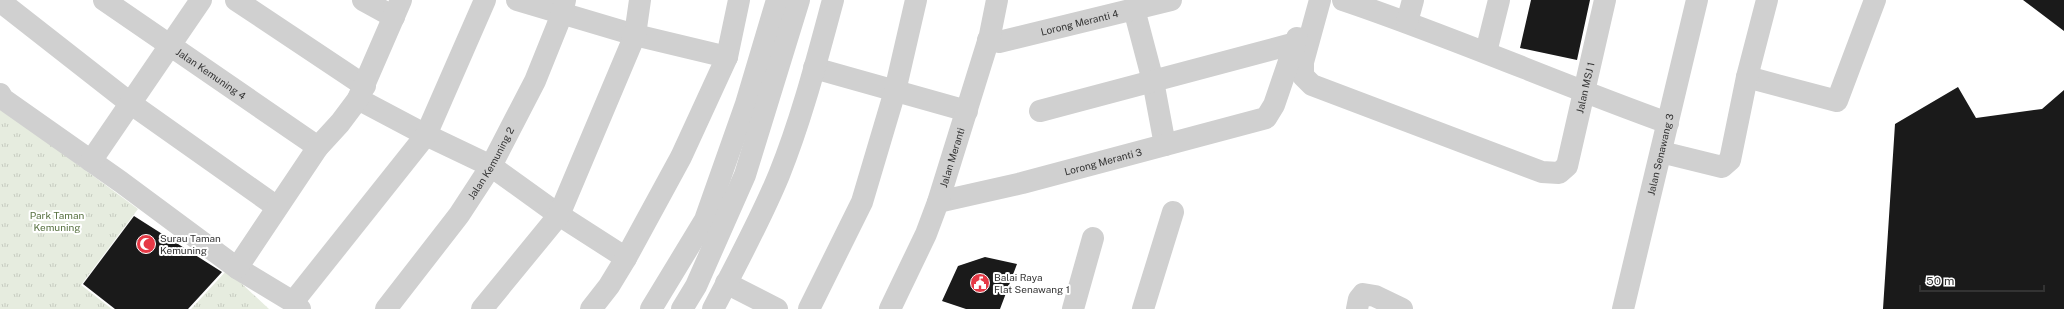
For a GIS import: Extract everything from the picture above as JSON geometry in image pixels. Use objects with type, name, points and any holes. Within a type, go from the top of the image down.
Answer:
[{"type":"street","name":"Jalan Kemuning 4","points":[[104,0],[170,44],[318,148]]},
{"type":"street","points":[[91,161],[201,0]]},
{"type":"street","points":[[236,0],[362,92],[426,135],[491,166],[559,215],[626,258]]},
{"type":"street","points":[[237,268],[318,148],[340,123],[362,92],[397,8],[363,0]]},
{"type":"street","points":[[0,94],[3,98],[237,268],[296,305],[426,135],[485,0]]},
{"type":"street","points":[[517,0],[563,7],[635,35],[727,57]]},
{"type":"street","points":[[482,309],[559,215],[635,35],[640,0]]},
{"type":"street","points":[[591,309],[609,286],[626,258],[681,157],[727,57],[739,0]]},
{"type":"street","points":[[650,309],[705,220],[746,104],[777,0]]},
{"type":"street","points":[[682,309],[696,286],[745,175],[799,0]]},
{"type":"street","points":[[713,309],[750,239],[779,174],[814,68],[833,0]]},
{"type":"street","points":[[809,309],[862,202],[895,91],[916,0]]},
{"type":"street","name":"Jalan Meranti","points":[[890,309],[926,234],[938,202],[988,40],[997,0]]},
{"type":"street","name":"Lorong Meranti 4","points":[[988,40],[999,42],[1171,0]]},
{"type":"street","points":[[1040,111],[1296,43],[1309,0]]},
{"type":"street","name":"Jalan MSJ 1","points":[[1320,0],[1303,62],[1303,76],[1312,85],[1542,172],[1559,173],[1567,166],[1605,0]]},
{"type":"street","points":[[1343,0],[1486,52],[1584,93],[1668,123]]},
{"type":"street","points":[[1406,22],[1413,0]]},
{"type":"street","points":[[1486,52],[1499,0]]},
{"type":"street","name":"Jalan Senawang 3","points":[[1623,309],[1697,0]]},
{"type":"street","points":[[1661,152],[1722,167],[1730,160],[1747,77],[1767,0]]},
{"type":"street","points":[[1747,77],[1836,101],[1875,0]]},
{"type":"street","points":[[1,2],[130,103],[277,207]]},
{"type":"street","name":"Jalan Kemuning 2","points":[[386,309],[459,215],[491,166],[535,81],[563,7]]},
{"type":"street","points":[[1134,9],[1153,81],[1165,145]]},
{"type":"street","name":"Lorong Meranti 3","points":[[938,202],[1022,183],[1266,118],[1274,105],[1296,43]]},
{"type":"street","points":[[814,68],[967,111]]},
{"type":"street","points":[[1144,309],[1173,212]]},
{"type":"street","points":[[1073,309],[1093,238]]},
{"type":"street","points":[[726,283],[777,309]]},
{"type":"street","points":[[1356,309],[1359,299],[1363,294],[1375,296],[1402,309]]},
{"type":"green space","name":"Park Taman Kemuning","points":[[0,107],[138,209],[81,285],[112,309],[0,309]]},
{"type":"green space","points":[[227,270],[269,309],[191,309]]},
{"type":"building","points":[[1531,0],[1590,0],[1577,60],[1520,48]]},
{"type":"building","points":[[2023,0],[2064,0],[2064,31]]},
{"type":"building","points":[[1958,87],[1976,118],[2042,109],[2064,90],[2064,309],[1883,309],[1895,124]]},
{"type":"building","name":"Surau Taman Kemuning","points":[[134,216],[222,272],[188,309],[115,309],[83,284]]},
{"type":"building","name":"Balai Raya Flat Senawang 1","points":[[985,257],[1017,264],[1000,309],[966,309],[942,301],[958,266]]},
{"type":"place","name":"Surau Taman Kemuning","points":[[146,244]]},
{"type":"place","name":"Balai Raya Flat Senawang 1","points":[[980,283]]}]
